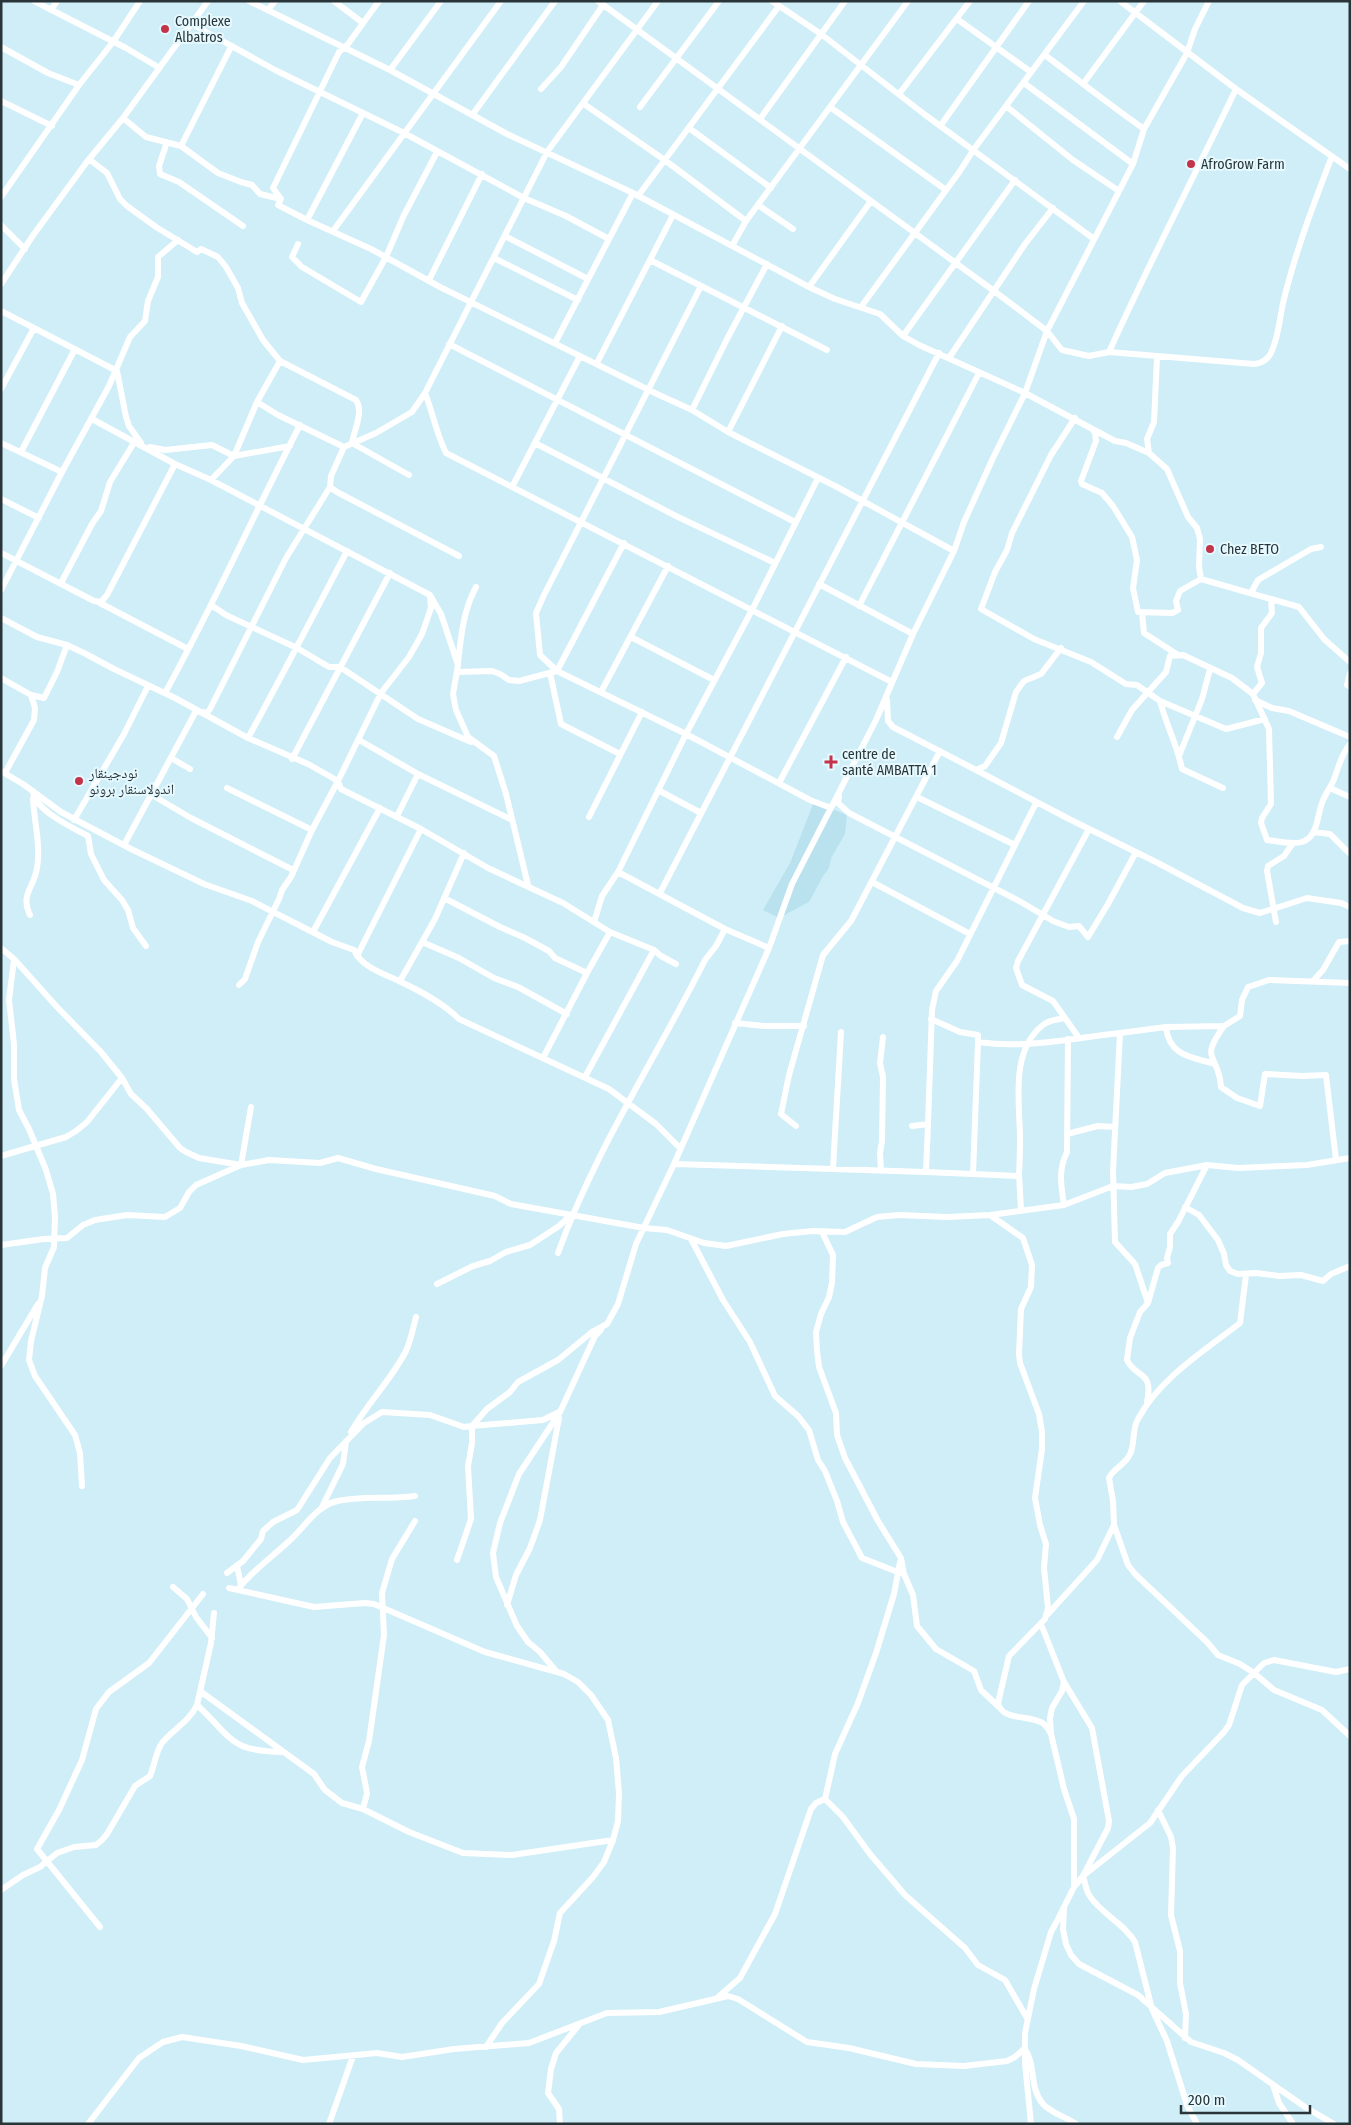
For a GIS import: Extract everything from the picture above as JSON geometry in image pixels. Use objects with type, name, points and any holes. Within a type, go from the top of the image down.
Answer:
[{"type":"street","points":[[34,1],[158,68]]},
{"type":"street","points":[[51,10],[58,1]]},
{"type":"street","points":[[1,197],[79,85],[113,42],[140,1]]},
{"type":"street","points":[[1,284],[90,159],[208,1]]},
{"type":"street","points":[[249,1],[390,70],[508,134],[636,195],[835,300],[880,314],[903,336],[1025,393],[1115,441],[1126,443],[1149,453],[1167,469],[1188,517],[1197,528],[1200,539],[1199,567],[1201,580]]},
{"type":"street","points":[[268,10],[275,1]]},
{"type":"street","points":[[334,1],[363,23]]},
{"type":"street","points":[[281,199],[273,188],[319,91],[339,52],[348,44],[379,1]]},
{"type":"street","points":[[390,70],[441,1]]},
{"type":"street","points":[[333,231],[501,1]]},
{"type":"street","points":[[472,114],[555,1]]},
{"type":"street","points":[[196,711],[207,713],[210,709],[286,558],[330,487],[331,476],[344,447],[376,433],[412,412],[425,393],[547,152],[658,1]]},
{"type":"street","points":[[640,108],[719,1]]},
{"type":"street","points":[[772,1],[821,34],[860,66],[1094,239]]},
{"type":"street","points":[[760,119],[845,1]]},
{"type":"street","points":[[732,246],[746,221],[908,1]]},
{"type":"street","points":[[899,94],[970,1]]},
{"type":"street","points":[[941,125],[1029,1]]},
{"type":"street","points":[[861,307],[974,149],[1084,1]]},
{"type":"street","points":[[1120,1],[1236,89],[1350,169]]},
{"type":"street","points":[[1083,84],[1144,1]]},
{"type":"street","points":[[556,1672],[540,1652],[528,1642],[517,1626],[496,1577],[492,1553],[500,1522],[519,1474],[560,1412],[595,1336],[607,1324],[618,1304],[636,1244],[674,1164],[769,948],[792,884],[841,790],[913,634],[954,551],[964,522],[1025,393],[1047,331],[1133,164],[1144,129],[1187,53],[1195,29],[1208,1]]},
{"type":"street","points":[[541,89],[560,67],[600,3],[870,201],[916,232],[1047,331],[1062,350],[1089,356],[1109,352],[1157,358],[1254,364],[1261,363],[1268,358],[1273,349],[1284,299],[1305,228],[1332,156]]},
{"type":"street","points":[[555,343],[609,238],[636,195],[666,161],[778,6]]},
{"type":"street","points":[[957,19],[1031,72]]},
{"type":"street","points":[[192,24],[232,47],[404,133],[524,198],[566,216],[609,238]]},
{"type":"street","points":[[1,47],[48,73],[79,85]]},
{"type":"street","points":[[181,146],[232,47]]},
{"type":"street","points":[[1045,55],[1092,93],[1144,129]]},
{"type":"street","points":[[1024,82],[1133,164]]},
{"type":"street","points":[[1109,352],[1144,275],[1170,227],[1236,89]]},
{"type":"street","points":[[1,102],[52,126]]},
{"type":"street","points":[[584,104],[666,161],[746,221]]},
{"type":"street","points":[[1006,106],[1073,160],[1119,191]]},
{"type":"street","points":[[830,107],[946,190]]},
{"type":"street","points":[[307,220],[363,113]]},
{"type":"street","points":[[122,118],[146,137],[181,146],[218,173],[252,184],[260,194],[281,199]]},
{"type":"street","points":[[690,128],[771,188]]},
{"type":"street","points":[[167,142],[159,166],[160,174],[179,182],[243,226]]},
{"type":"street","points":[[298,244],[292,257],[302,267],[361,302],[386,257],[407,208],[437,152]]},
{"type":"street","points":[[90,159],[107,173],[120,199],[127,206],[197,252],[201,249],[218,257],[238,288],[242,303],[264,340],[280,361],[356,400],[360,406],[352,443]]},
{"type":"street","points":[[429,280],[482,174]]},
{"type":"street","points":[[903,336],[1015,180]]},
{"type":"street","points":[[281,199],[278,205],[692,410],[728,432],[902,521],[954,551]]},
{"type":"street","points":[[809,287],[870,201]]},
{"type":"street","points":[[758,205],[793,230]]},
{"type":"street","points":[[949,358],[1026,244],[1053,208]]},
{"type":"street","points":[[597,364],[674,215]]},
{"type":"street","points":[[1,225],[26,249]]},
{"type":"street","points":[[505,236],[588,279]]},
{"type":"street","points":[[1,590],[117,370],[130,337],[146,318],[148,301],[158,277],[158,257],[178,240]]},
{"type":"street","points":[[494,258],[578,300]]},
{"type":"street","points":[[650,260],[744,306],[827,350]]},
{"type":"street","points":[[692,410],[766,264]]},
{"type":"street","points":[[701,286],[647,389],[536,612],[540,655],[554,672],[642,712],[810,800],[831,808]]},
{"type":"street","points":[[1,311],[117,370]]},
{"type":"street","points":[[728,432],[782,326]]},
{"type":"street","points":[[1,389],[34,328]]},
{"type":"street","points":[[449,344],[558,401],[626,433],[718,483],[796,522]]},
{"type":"street","points":[[21,452],[75,348]]},
{"type":"street","points":[[660,893],[939,353]]},
{"type":"street","points":[[512,487],[580,356]]},
{"type":"street","points":[[1149,453],[1147,438],[1154,422],[1157,358]]},
{"type":"street","points":[[211,480],[234,456],[257,402],[280,361]]},
{"type":"street","points":[[117,370],[129,426],[143,446],[165,450],[212,445],[234,456],[290,446]]},
{"type":"street","points":[[859,606],[979,373]]},
{"type":"street","points":[[425,393],[434,414],[438,436],[446,452],[580,522],[624,542],[753,608],[892,682]]},
{"type":"street","points":[[257,402],[278,415],[344,447]]},
{"type":"street","points":[[1075,418],[1051,455],[1012,533],[1007,550],[995,572],[981,609],[1013,625],[1034,639],[1061,648],[1091,662],[1126,684],[1137,685],[1160,701],[1226,729],[1265,719]]},
{"type":"street","points":[[92,419],[175,464],[211,480],[430,595],[441,614],[457,669]]},
{"type":"street","points":[[165,693],[243,542],[259,505],[300,425]]},
{"type":"street","points":[[1092,429],[1096,433],[1096,441],[1081,481],[1082,484],[1102,494],[1113,506],[1132,537],[1137,560],[1133,588],[1138,612],[1172,613],[1178,610],[1176,601],[1180,591],[1201,580],[1271,598],[1299,608],[1324,639],[1350,662]]},
{"type":"street","points":[[61,583],[92,524],[101,511],[110,482],[135,441]]},
{"type":"street","points":[[1,443],[62,472]]},
{"type":"street","points":[[352,443],[409,475]]},
{"type":"street","points":[[535,443],[678,517],[775,563]]},
{"type":"street","points":[[98,602],[108,595],[175,464]]},
{"type":"street","points":[[594,922],[602,896],[618,872],[686,734],[753,608],[818,478]]},
{"type":"street","points":[[330,487],[459,556]]},
{"type":"street","points":[[1,499],[39,518]]},
{"type":"street","points":[[620,754],[561,724],[554,672],[624,542]]},
{"type":"street","points":[[1251,593],[1258,580],[1311,549],[1321,547]]},
{"type":"street","points":[[248,738],[347,551]]},
{"type":"street","points":[[1,553],[188,649]]},
{"type":"street","points":[[601,692],[668,566]]},
{"type":"street","points":[[292,759],[390,573]]},
{"type":"street","points":[[819,584],[913,634]]},
{"type":"street","points":[[476,587],[468,604],[464,620],[453,694],[456,710],[468,736],[494,756],[499,769],[528,886]]},
{"type":"street","points":[[239,985],[245,979],[258,942],[272,912],[381,693],[409,658],[428,620],[431,608],[430,595]]},
{"type":"street","points":[[1254,697],[1262,683],[1257,667],[1261,653],[1261,628],[1272,613],[1271,598]]},
{"type":"street","points":[[211,605],[251,627],[297,648],[329,667],[340,668],[381,693],[418,719],[484,748]]},
{"type":"street","points":[[1142,612],[1144,633],[1179,655]]},
{"type":"street","points":[[1,618],[37,637],[67,644],[165,693],[248,738],[292,759],[308,764],[338,781],[341,789],[422,829],[501,874],[563,903],[610,932],[654,950],[676,964]]},
{"type":"street","points":[[631,637],[714,680]]},
{"type":"street","points":[[1,678],[31,695],[44,698],[57,672],[67,644]]},
{"type":"street","points":[[976,770],[986,766],[1000,743],[1016,692],[1024,681],[1041,674],[1061,648]]},
{"type":"street","points":[[1117,737],[1132,710],[1166,672],[1170,656],[1183,655],[1232,678],[1254,697],[1272,708],[1289,711],[1350,737]]},
{"type":"street","points":[[779,783],[846,657]]},
{"type":"street","points":[[457,669],[492,671],[509,680],[519,681],[554,672]]},
{"type":"street","points":[[1180,756],[1210,669]]},
{"type":"street","points":[[1350,673],[1347,686],[1350,686]]},
{"type":"street","points":[[72,826],[148,686]]},
{"type":"street","points":[[31,695],[35,708],[34,720],[3,772],[33,794],[61,812],[204,884],[252,901],[332,942],[354,950],[357,956],[381,974],[400,981],[449,1009],[459,1019],[584,1077],[628,1102],[656,1124],[680,1148]]},
{"type":"street","points":[[886,696],[888,722],[893,727],[1036,803],[1136,852],[1243,908],[1260,912],[1307,898],[1341,903],[1350,907]]},
{"type":"street","points":[[1254,697],[1269,729],[1271,804],[1260,823],[1267,840],[1293,843],[1303,842],[1313,832],[1318,823],[1322,803],[1330,788],[1338,764],[1350,744]]},
{"type":"street","points":[[1160,701],[1180,756],[1182,769],[1223,788]]},
{"type":"street","points":[[124,845],[196,711]]},
{"type":"street","points":[[588,817],[642,712]]},
{"type":"street","points":[[359,740],[418,774],[512,820]]},
{"type":"street","points":[[796,1126],[782,1114],[789,1075],[823,955],[851,921],[918,797],[940,751]]},
{"type":"street","points":[[171,758],[190,769]]},
{"type":"street","points":[[396,816],[418,774]]},
{"type":"street","points":[[227,788],[312,830]]},
{"type":"street","points":[[1330,788],[1350,797]]},
{"type":"street","points":[[658,790],[701,813]]},
{"type":"street","points":[[841,790],[838,803],[844,809],[1053,921],[1070,927],[1079,926],[1088,937],[1136,852]]},
{"type":"street","points":[[33,794],[50,813],[88,836],[91,854],[104,880],[122,900],[128,910],[133,928],[146,946]]},
{"type":"street","points":[[30,915],[26,906],[26,898],[36,873],[38,854],[33,794]]},
{"type":"street","points":[[152,795],[191,818],[293,870]]},
{"type":"street","points":[[918,797],[1015,845]]},
{"type":"street","points":[[926,1172],[931,1019],[936,991],[957,961],[1036,803]]},
{"type":"street","points":[[313,932],[380,808]]},
{"type":"street","points":[[357,956],[422,829]]},
{"type":"street","points":[[1079,1038],[1054,1001],[1022,985],[1016,968],[1018,960],[1089,829]]},
{"type":"street","points":[[1313,832],[1330,834],[1350,854]]},
{"type":"street","points":[[1276,922],[1267,871],[1268,866],[1284,856],[1293,843]]},
{"type":"street","points":[[400,981],[444,898],[464,853]]},
{"type":"street","points":[[618,872],[725,929],[769,948]]},
{"type":"street","points":[[872,882],[970,934]]},
{"type":"street","points":[[444,898],[533,942],[549,951],[555,958],[587,973]]},
{"type":"street","points":[[558,1253],[572,1214],[602,1151],[705,960],[725,929]]},
{"type":"street","points":[[543,1058],[610,932]]},
{"type":"street","points":[[1313,981],[1323,970],[1339,942],[1350,941]]},
{"type":"street","points":[[422,942],[459,958],[494,978],[518,987],[567,1014]]},
{"type":"street","points":[[1,948],[14,959],[101,1052],[122,1078],[131,1094],[147,1109],[180,1148],[199,1158],[240,1165]]},
{"type":"street","points":[[584,1077],[654,950]]},
{"type":"street","points":[[14,959],[9,1000],[14,1044],[14,1079],[19,1110],[36,1145],[53,1194],[55,1239],[54,1247],[45,1268],[42,1296],[31,1341],[29,1360],[35,1376],[74,1435],[80,1453],[82,1486]]},
{"type":"street","points":[[1336,1160],[1326,1074],[1302,1076],[1265,1074],[1260,1106],[1237,1098],[1221,1087],[1220,1078],[1210,1051],[1224,1026],[1240,1016],[1243,994],[1248,987],[1269,980],[1350,983]]},
{"type":"street","points":[[1021,1210],[1019,1075],[1028,1045],[1044,1024],[1052,1020],[1065,1018]]},
{"type":"street","points":[[931,1019],[960,1032],[978,1034],[973,1174]]},
{"type":"street","points":[[735,1023],[765,1026],[804,1026]]},
{"type":"street","points":[[978,1042],[1003,1046],[1028,1045],[1166,1027],[1224,1026]]},
{"type":"street","points":[[1166,1027],[1169,1043],[1176,1051],[1215,1064]]},
{"type":"street","points":[[833,1168],[841,1032]]},
{"type":"street","points":[[1120,1033],[1113,1186],[1116,1242],[1135,1264],[1148,1303]]},
{"type":"street","points":[[881,1170],[883,1077],[880,1063],[883,1037]]},
{"type":"street","points":[[1064,1205],[1060,1178],[1062,1162],[1067,1152],[1068,1039]]},
{"type":"street","points":[[1,1156],[66,1137],[76,1131],[87,1122],[122,1078]]},
{"type":"street","points":[[240,1165],[251,1107]]},
{"type":"street","points":[[912,1126],[928,1124]]},
{"type":"street","points":[[1067,1134],[1098,1126],[1115,1127]]},
{"type":"street","points":[[1,1245],[44,1238],[67,1238],[83,1225],[95,1220],[127,1215],[166,1218],[180,1208],[189,1192],[196,1185],[240,1165],[269,1160],[320,1163],[338,1158],[376,1169],[496,1196],[511,1204],[644,1228],[667,1230],[691,1239],[726,1246],[783,1234],[813,1231],[845,1232],[877,1217],[899,1215],[947,1217],[990,1215],[1064,1205],[1113,1186],[1139,1186],[1147,1184],[1165,1173],[1207,1165],[1238,1168],[1307,1165],[1350,1158]]},
{"type":"street","points":[[674,1164],[833,1168],[1018,1176],[1019,1174]]},
{"type":"street","points":[[1147,1403],[1148,1384],[1142,1374],[1129,1364],[1126,1357],[1130,1338],[1140,1312],[1148,1303],[1158,1268],[1168,1263],[1170,1234],[1207,1165]]},
{"type":"street","points":[[1186,1207],[1199,1216],[1218,1240],[1226,1265],[1230,1271],[1238,1274],[1256,1273],[1301,1276],[1323,1281],[1331,1274],[1350,1266]]},
{"type":"street","points":[[437,1284],[506,1252],[530,1245],[559,1226],[572,1214]]},
{"type":"street","points":[[990,1215],[1023,1238],[1032,1266],[1031,1287],[1021,1309],[1019,1354],[1020,1363],[1039,1414],[1042,1432],[1042,1448],[1035,1498],[1046,1544],[1044,1565],[1047,1616]]},
{"type":"street","points":[[718,1997],[740,1978],[761,1940],[780,1902],[811,1809],[825,1799],[835,1754],[858,1703],[901,1573],[901,1558],[878,1521],[845,1458],[837,1435],[836,1413],[820,1367],[816,1332],[821,1314],[829,1297],[832,1283],[833,1255],[822,1232]]},
{"type":"street","points":[[691,1239],[724,1300],[750,1342],[775,1396],[798,1416],[809,1430],[818,1460],[838,1501],[843,1522],[858,1553],[862,1558],[901,1573],[912,1595],[917,1626],[941,1654],[974,1671],[981,1690],[998,1707],[1009,1714],[1043,1723],[1051,1734]]},
{"type":"street","points":[[1246,1275],[1240,1323],[1206,1346],[1147,1403],[1134,1428],[1129,1457],[1109,1478],[1114,1501],[1114,1525],[1128,1565],[1135,1574],[1207,1642],[1218,1655],[1254,1672],[1274,1690],[1322,1710],[1350,1736]]},
{"type":"street","points":[[1,1366],[42,1296]]},
{"type":"street","points":[[321,1509],[343,1464],[345,1442],[361,1414],[393,1373],[407,1349],[416,1317]]},
{"type":"street","points":[[457,1560],[471,1518],[468,1466],[472,1443],[472,1426],[486,1409],[510,1392],[518,1382],[558,1360],[592,1332],[607,1324]]},
{"type":"street","points":[[227,1573],[244,1562],[261,1539],[263,1531],[273,1522],[297,1510],[330,1458],[364,1423],[382,1412],[430,1415],[464,1427],[543,1420],[560,1412]]},
{"type":"street","points":[[507,1605],[516,1575],[530,1548],[540,1520],[560,1412]]},
{"type":"street","points":[[239,1587],[250,1574],[287,1543],[321,1509],[333,1502],[398,1499],[415,1496]]},
{"type":"street","points":[[363,1809],[367,1793],[362,1767],[369,1741],[384,1635],[382,1593],[389,1568],[415,1521]]},
{"type":"street","points":[[998,1707],[1009,1656],[1041,1624],[1097,1560],[1114,1525]]},
{"type":"street","points":[[237,1566],[239,1587]]},
{"type":"street","points":[[173,1587],[187,1598],[192,1610],[212,1638]]},
{"type":"street","points":[[229,1588],[239,1587],[314,1607],[364,1603],[382,1608],[485,1652],[556,1672],[578,1682],[591,1695],[608,1720],[616,1758],[619,1793],[618,1821],[613,1840],[604,1862],[560,1913],[554,1941],[535,1990],[502,2023],[486,2047]]},
{"type":"street","points":[[100,1927],[37,1849],[59,1810],[82,1760],[96,1709],[109,1692],[149,1663],[203,1594]]},
{"type":"street","points":[[1,1890],[65,1850],[96,1845],[107,1834],[135,1786],[150,1776],[154,1758],[163,1743],[190,1717],[197,1705],[212,1638],[214,1613]]},
{"type":"street","points":[[1031,2124],[1025,2048],[1027,2018],[1034,1989],[1051,1932],[1074,1887],[1083,1876],[1108,1828],[1109,1821],[1092,1728],[1064,1682],[1041,1624]]},
{"type":"street","points":[[1083,1876],[1150,1824],[1182,1776],[1229,1725],[1242,1685],[1264,1663],[1274,1660],[1336,1672],[1350,1669]]},
{"type":"street","points":[[1064,1682],[1051,1713],[1051,1734],[1064,1789],[1074,1819],[1074,1887]]},
{"type":"street","points":[[200,1691],[314,1774],[325,1790],[342,1803],[363,1809],[409,1832],[463,1853],[512,1855],[613,1840]]},
{"type":"street","points":[[197,1705],[219,1730],[239,1746],[258,1751],[284,1752]]},
{"type":"street","points":[[825,1799],[844,1817],[879,1866],[905,1894],[965,1948],[978,1966],[1005,1980],[1027,2018]]},
{"type":"street","points":[[1158,1810],[1169,1832],[1173,1848],[1172,1915],[1180,1951],[1180,1984],[1186,2014],[1185,2038]]},
{"type":"street","points":[[1083,1876],[1090,1896],[1132,1937],[1152,2009],[1167,2041],[1188,2105],[1197,2124]]},
{"type":"street","points":[[1064,1908],[1066,1944],[1071,1955],[1080,1964],[1091,1972],[1118,1983],[1138,1995],[1185,2038],[1238,2060],[1305,2107],[1334,2124]]},
{"type":"street","points":[[88,2124],[139,2058],[163,2042],[188,2037],[241,2046],[303,2060],[377,2052],[402,2057],[537,2042],[607,2013],[659,2012],[728,1996],[738,1999],[807,2042],[849,2048],[916,2064],[964,2066],[1007,2061],[1025,2048]]},
{"type":"street","points":[[560,2124],[559,2109],[548,2093],[551,2069],[558,2048],[578,2025]]},
{"type":"street","points":[[1025,2048],[1030,2055],[1034,2085],[1043,2104],[1076,2124]]},
{"type":"street","points":[[329,2124],[353,2056]]},
{"type":"street","points":[[1273,2084],[1279,2103],[1293,2124]]},
{"type":"shaded area","points":[[814,802],[847,815],[845,834],[831,858],[829,868],[809,902],[779,918],[763,910],[790,863]]},
{"type":"place","name":"Complexe Albatros","points":[[165,29]]},
{"type":"place","name":"AfroGrow Farm","points":[[1191,164]]},
{"type":"place","name":"Chez BETO","points":[[1210,549]]},
{"type":"place","name":"centre de santé AMBATTA 1","points":[[831,762]]},
{"type":"place","name":"نودجينقار اندولاسنقار برونو","points":[[79,781]]}]
